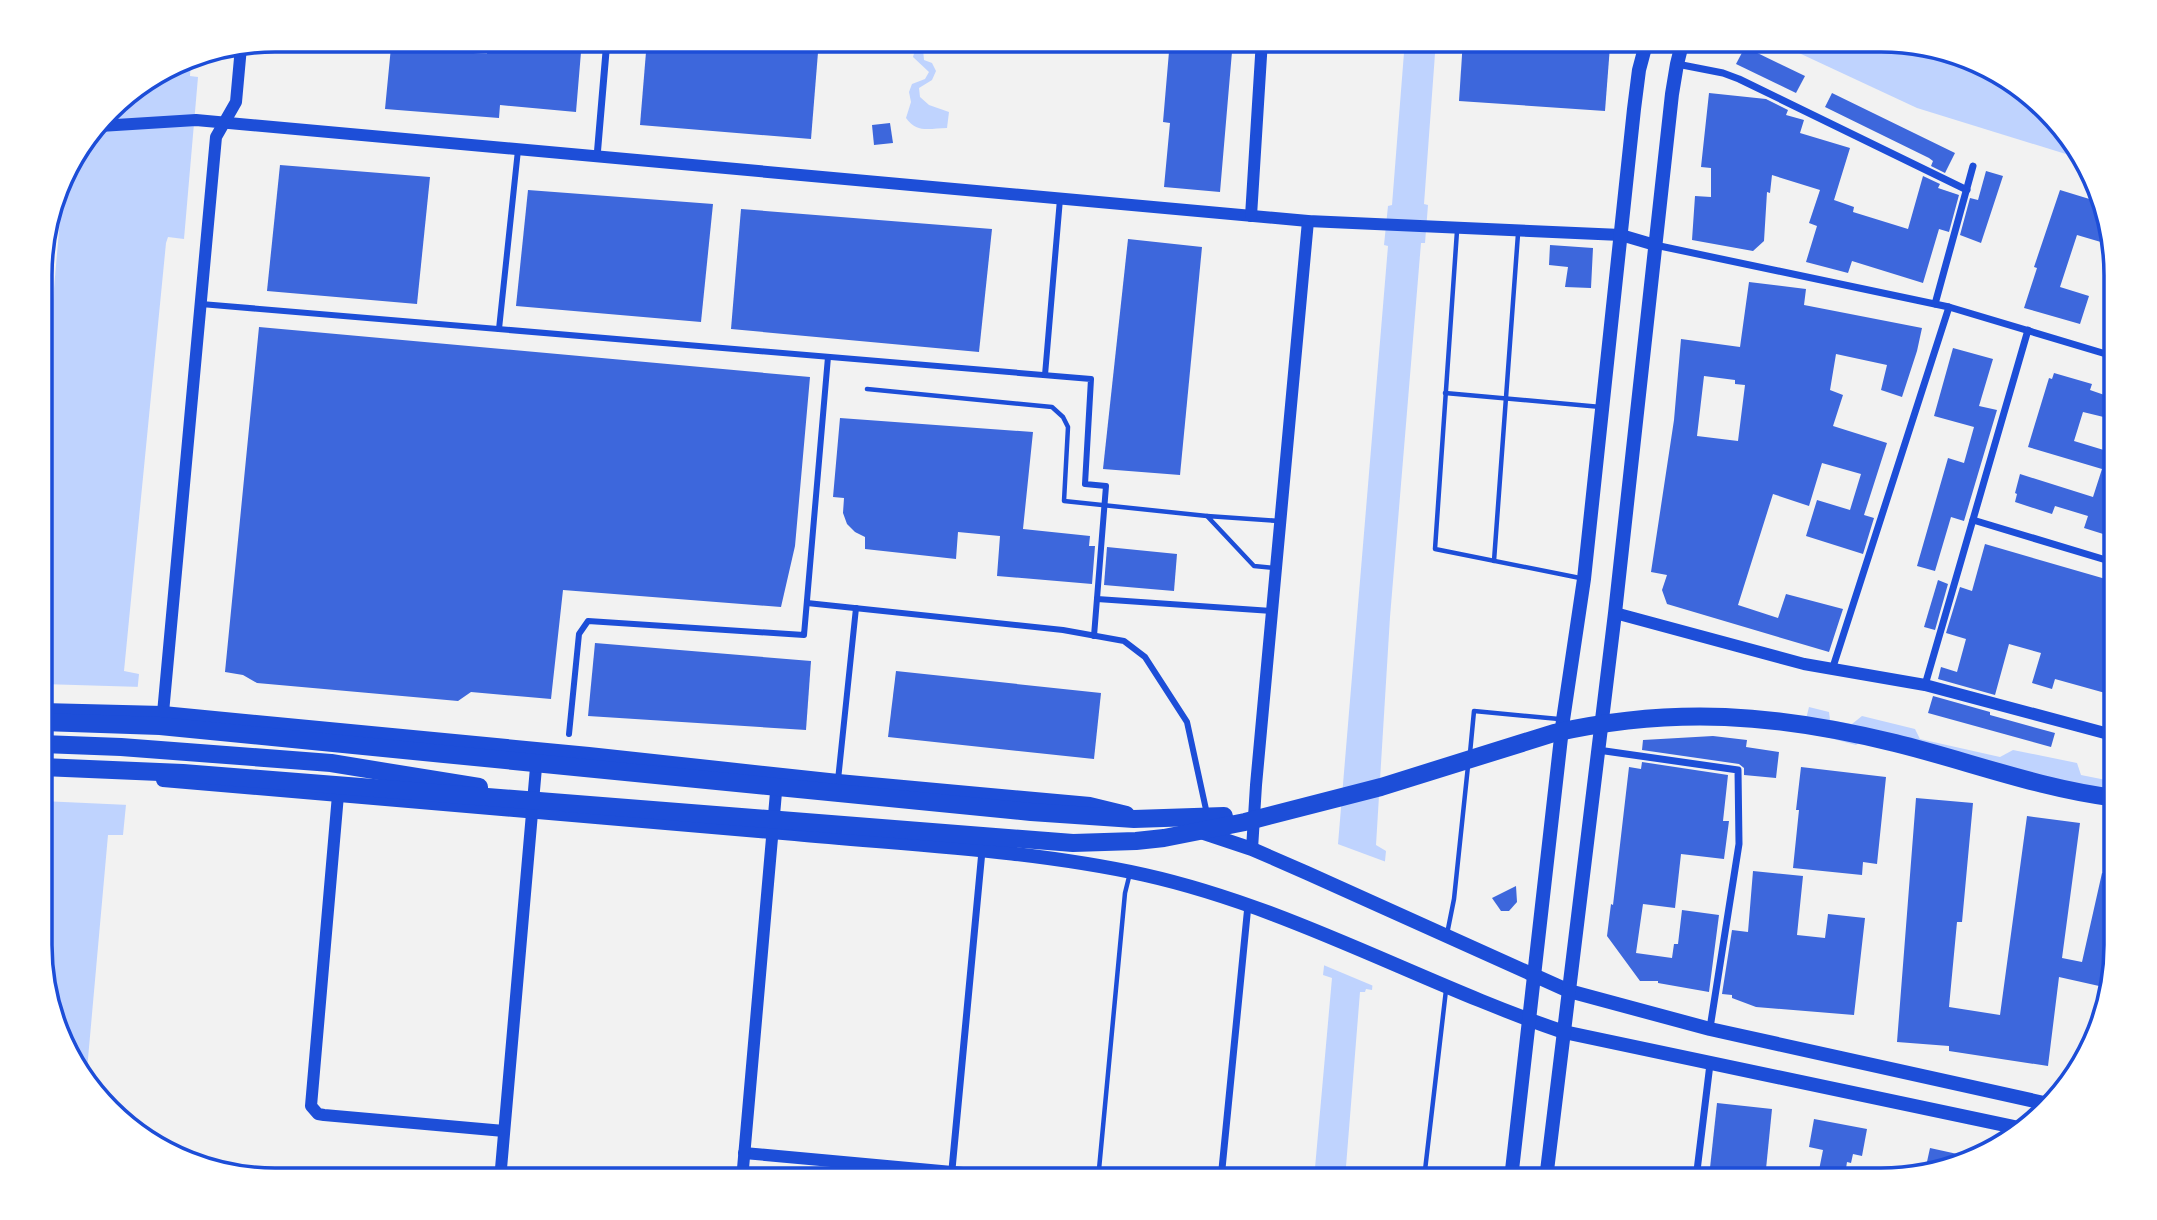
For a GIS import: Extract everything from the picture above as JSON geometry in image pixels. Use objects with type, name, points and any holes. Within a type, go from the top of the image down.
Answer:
[{"type":"highway","points":[[53,722],[160,726],[1031,812],[1134,819],[1197,818],[1276,810],[1385,782],[1466,755],[1564,728],[1637,717],[1724,714],[1771,718],[1838,730],[2104,795]]},
{"type":"highway","points":[[53,767],[183,773],[1073,843],[1136,841],[1231,825],[1306,807],[1554,733],[1584,727],[1668,716],[1724,715],[1807,725],[1893,743],[2053,786],[2104,795]]},
{"type":"highway","points":[[53,744],[331,763],[475,785],[533,812]]},
{"type":"main road","points":[[1512,1167],[1563,720],[1584,579],[1634,109],[1644,53]]},
{"type":"main road","points":[[1547,1167],[1615,613],[1676,64],[1680,53]]},
{"type":"main road","points":[[53,710],[163,713],[1090,804],[1169,822],[1252,849],[1396,911],[1569,991],[1710,1029],[2039,1102]]},
{"type":"main road","points":[[53,775],[144,779],[338,795],[773,832],[1081,862],[1130,872],[1248,905],[1303,924],[1446,986],[1564,1032],[2010,1126]]},
{"type":"street","points":[[597,157],[606,53]]},
{"type":"street","points":[[1251,216],[1261,53]]},
{"type":"street","points":[[163,713],[216,137],[236,102],[240,56]]},
{"type":"street","points":[[1676,64],[1723,73],[1739,79],[1967,190]]},
{"type":"street","points":[[112,124],[192,120],[1308,221],[1621,235],[1656,245],[1949,307],[2104,353]]},
{"type":"street","points":[[499,329],[518,150]]},
{"type":"street","points":[[1935,304],[1973,166]]},
{"type":"street","points":[[1045,375],[1060,198]]},
{"type":"street","points":[[1252,849],[1308,221]]},
{"type":"street","points":[[201,304],[1091,379],[1085,484],[1106,486],[1094,636]]},
{"type":"street","points":[[1832,670],[1949,307]]},
{"type":"street","points":[[1925,685],[2028,330]]},
{"type":"street","points":[[569,734],[579,634],[588,621],[804,635],[828,357]]},
{"type":"street","points":[[1973,520],[2104,559]]},
{"type":"street","points":[[1097,599],[1272,611]]},
{"type":"street","points":[[807,603],[1063,630],[1124,641],[1145,657],[1187,722],[1213,836]]},
{"type":"street","points":[[838,781],[856,608]]},
{"type":"street","points":[[1615,613],[1804,664],[1925,685],[2104,733]]},
{"type":"street","points":[[501,1168],[538,749]]},
{"type":"street","points":[[1598,750],[1738,770],[1739,844],[1710,1029]]},
{"type":"street","points":[[743,1168],[778,773]]},
{"type":"street","points":[[338,795],[311,1106],[318,1114],[324,1115],[504,1131]]},
{"type":"street","points":[[952,1168],[982,851]]},
{"type":"street","points":[[1222,1167],[1248,905]]},
{"type":"street","points":[[1697,1167],[1710,1063]]},
{"type":"street","points":[[744,1153],[894,1168]]},
{"type":"lane","points":[[1457,226],[1435,549],[1584,579]]},
{"type":"lane","points":[[1494,561],[1518,230]]},
{"type":"lane","points":[[867,389],[1052,407],[1063,417],[1068,427],[1064,501],[1280,521]]},
{"type":"lane","points":[[1445,393],[1602,407]]},
{"type":"lane","points":[[1206,516],[1254,566],[1276,568]]},
{"type":"lane","points":[[1447,935],[1454,899],[1474,711],[1563,720]]},
{"type":"lane","points":[[1099,1167],[1125,893],[1130,872]]},
{"type":"lane","points":[[1425,1167],[1446,986]]},
{"type":"lane","points":[[850,1162],[850,1168]]},
{"type":"water","points":[[914,53],[923,53],[924,60],[932,63],[936,71],[932,80],[919,88],[920,97],[929,105],[949,112],[947,128],[920,128],[906,118],[911,102],[909,92],[912,84],[925,79],[929,72],[913,57]]},
{"type":"water","points":[[1404,53],[1435,53],[1424,204],[1428,205],[1425,243],[1421,243],[1390,617],[1376,845],[1386,851],[1372,990],[1360,992],[1346,1167],[1315,1167],[1332,978],[1323,975],[1338,844],[1388,246],[1384,245],[1388,206],[1392,205]]},
{"type":"water","points":[[1799,53],[1911,54],[1967,69],[1993,82],[2017,99],[2049,128],[2069,155],[1917,108]]},
{"type":"water","points":[[190,69],[190,76],[198,77],[184,239],[168,237],[166,243],[124,671],[139,674],[123,835],[108,835],[87,1064],[69,1030],[54,974],[53,300],[60,217],[69,190],[82,164],[108,128],[128,108],[164,82]]},
{"type":"water","points":[[1809,707],[1829,712],[1830,720],[1852,724],[1862,716],[1915,729],[1920,739],[2000,757],[2013,750],[2077,763],[2081,775],[2104,780],[2104,799],[2067,790],[2062,780],[1866,737],[1856,745],[1803,731]]},
{"type":"pier","points":[[53,684],[142,687],[129,805],[53,802]]},
{"type":"pier","points":[[1335,843],[1389,863],[1376,987],[1321,964]]},
{"type":"building","points":[[390,53],[581,53],[576,112],[500,105],[499,118],[385,109]]},
{"type":"building","points":[[646,53],[818,53],[811,139],[640,125]]},
{"type":"building","points":[[1169,53],[1232,53],[1220,192],[1164,187],[1170,123],[1163,122]]},
{"type":"building","points":[[1462,53],[1609,53],[1605,111],[1459,101]]},
{"type":"building","points":[[1742,53],[1757,53],[1805,76],[1796,93],[1736,64]]},
{"type":"building","points":[[1709,93],[1766,99],[1788,110],[1786,115],[1804,120],[1800,133],[1850,148],[1834,200],[1854,207],[1853,212],[1908,229],[1923,176],[1940,184],[1938,188],[1959,195],[1949,232],[1939,229],[1923,283],[1852,261],[1848,273],[1806,262],[1817,226],[1809,223],[1820,190],[1772,175],[1770,193],[1767,192],[1764,241],[1753,251],[1692,240],[1695,196],[1711,197],[1711,168],[1701,167]]},
{"type":"building","points":[[1832,93],[1955,153],[1945,173],[1931,166],[1933,161],[1929,158],[1825,107]]},
{"type":"building","points":[[890,123],[893,143],[874,145],[872,125]]},
{"type":"building","points":[[280,165],[430,177],[417,304],[267,291]]},
{"type":"building","points":[[1986,171],[2003,176],[1981,243],[1960,235],[1970,198],[1978,200]]},
{"type":"building","points":[[528,190],[713,204],[701,322],[516,306]]},
{"type":"building","points":[[2060,190],[2091,200],[2101,242],[2077,235],[2060,287],[2089,296],[2080,324],[2024,308],[2037,268],[2034,267]]},
{"type":"building","points":[[741,209],[992,229],[979,352],[731,329]]},
{"type":"building","points":[[1128,239],[1202,247],[1180,475],[1103,469]]},
{"type":"building","points":[[1550,245],[1593,248],[1591,288],[1565,287],[1568,267],[1549,265]]},
{"type":"building","points":[[1749,282],[1806,289],[1804,305],[1922,328],[1902,397],[1881,390],[1887,365],[1836,354],[1830,390],[1843,395],[1833,426],[1887,443],[1864,515],[1874,518],[1863,554],[1806,536],[1817,500],[1850,510],[1861,474],[1822,463],[1809,506],[1773,494],[1738,605],[1778,618],[1786,594],[1843,609],[1829,652],[1667,604],[1662,590],[1667,575],[1651,572],[1674,420],[1681,339],[1740,347]],"holes":[[[1704,376],[1735,380],[1735,384],[1745,385],[1738,441],[1697,436]]]},
{"type":"building","points":[[259,327],[810,377],[795,546],[781,607],[563,590],[551,699],[471,692],[458,701],[257,683],[243,675],[225,672]]},
{"type":"building","points":[[1953,348],[1993,359],[1979,406],[1997,410],[1964,521],[1951,517],[1935,571],[1917,566],[1948,458],[1964,463],[1974,427],[1934,416]]},
{"type":"building","points":[[2054,373],[2092,384],[2090,390],[2104,395],[2104,417],[2083,412],[2074,441],[2104,450],[2104,534],[2084,528],[2088,516],[2055,506],[2052,514],[2015,502],[2020,474],[2093,497],[2102,469],[2028,447],[2049,378],[2052,379]]},
{"type":"building","points":[[840,418],[1033,432],[1023,529],[1090,536],[1089,546],[1095,546],[1092,584],[997,576],[1000,536],[958,532],[956,559],[865,549],[865,537],[847,524],[843,513],[844,498],[833,497]]},
{"type":"building","points":[[1985,544],[2104,579],[2104,693],[2055,679],[2052,689],[2032,683],[2041,653],[2009,644],[1995,695],[1938,679],[1941,667],[1957,672],[1966,639],[1946,633],[1960,587],[1972,591]]},
{"type":"building","points":[[1107,547],[1177,554],[1174,591],[1104,585]]},
{"type":"building","points":[[1938,580],[1948,584],[1935,630],[1924,627]]},
{"type":"building","points":[[595,643],[811,661],[806,730],[588,716]]},
{"type":"building","points":[[896,671],[1101,693],[1094,759],[888,737]]},
{"type":"building","points":[[1933,696],[2055,733],[2051,747],[1928,713]]},
{"type":"building","points":[[1713,736],[1747,740],[1746,747],[1779,752],[1776,778],[1744,775],[1744,768],[1739,764],[1642,750],[1643,740]]},
{"type":"building","points":[[1642,762],[1728,775],[1723,821],[1729,821],[1724,859],[1681,854],[1675,908],[1643,904],[1636,953],[1672,958],[1674,944],[1678,944],[1682,910],[1719,915],[1709,992],[1658,981],[1640,981],[1607,936],[1629,767],[1641,769]]},
{"type":"building","points":[[1801,767],[1886,777],[1877,864],[1863,862],[1862,875],[1793,868]]},
{"type":"building","points":[[1916,798],[1973,803],[1962,922],[1957,922],[1949,1007],[2000,1015],[2027,816],[2080,823],[2062,958],[2082,962],[2102,873],[2104,959],[2100,986],[2059,977],[2048,1066],[1949,1051],[1949,1046],[1897,1042]]},
{"type":"building","points":[[1753,871],[1803,876],[1797,935],[1825,938],[1828,914],[1865,918],[1854,1015],[1756,1007],[1732,998],[1732,995],[1722,994],[1732,930],[1748,932]]},
{"type":"building","points":[[1516,886],[1517,902],[1509,911],[1501,911],[1492,898]]},
{"type":"building","points":[[1717,1103],[1772,1109],[1766,1167],[1710,1167]]},
{"type":"building","points":[[1814,1119],[1867,1129],[1862,1156],[1853,1154],[1851,1163],[1847,1162],[1846,1167],[1820,1167],[1823,1150],[1809,1147]]},
{"type":"building","points":[[1930,1148],[1958,1154],[1939,1160],[1927,1163]]}]
